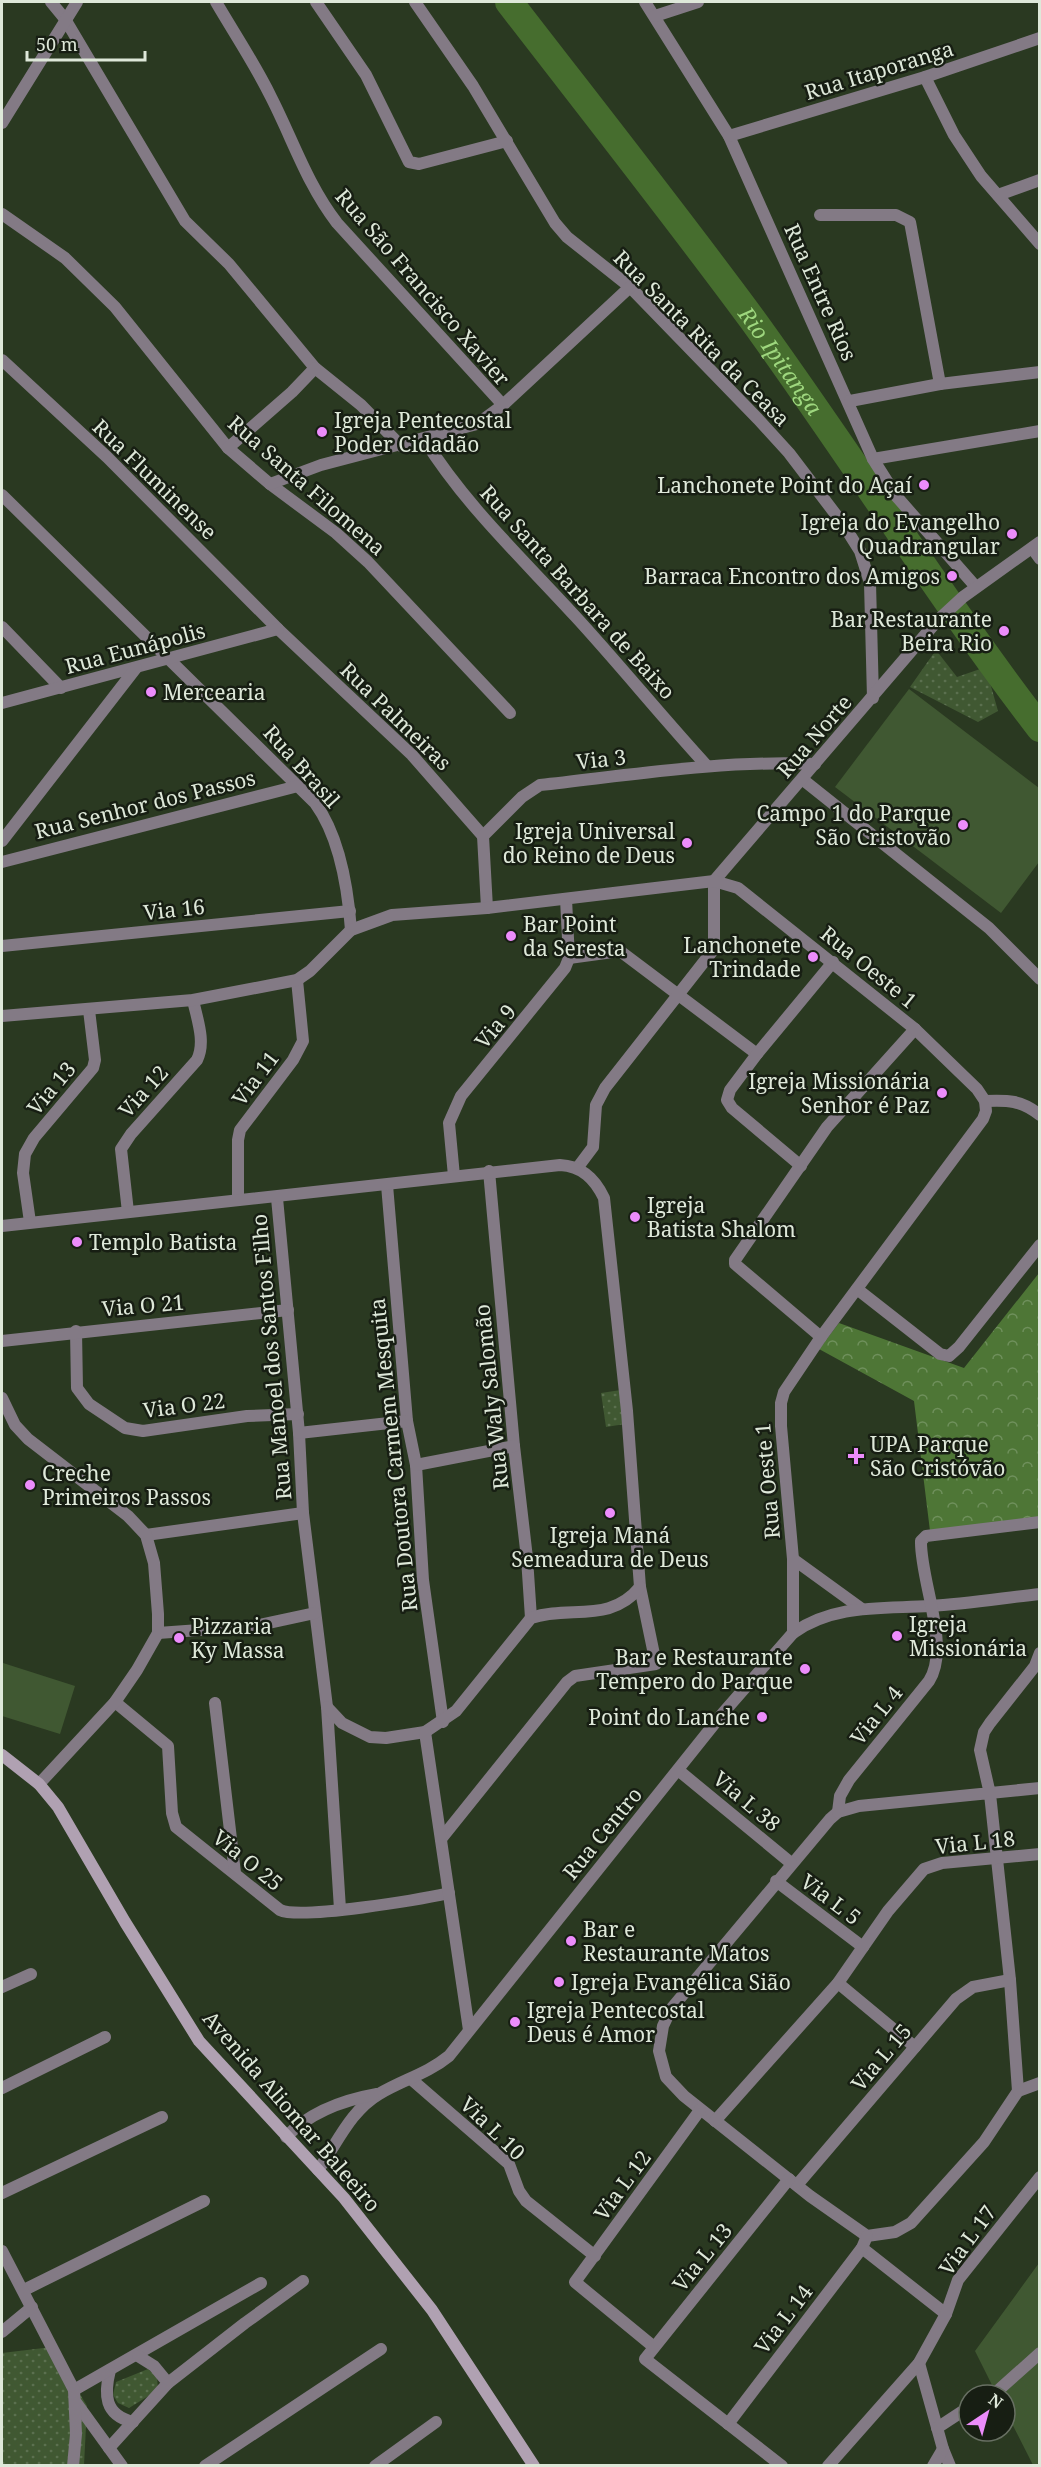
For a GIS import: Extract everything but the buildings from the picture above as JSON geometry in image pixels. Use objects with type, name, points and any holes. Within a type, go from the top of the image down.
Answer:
[{"type":"main road","name":"Avenida Aliomar Baleeiro","points":[[2,1755],[39,1784],[58,1808],[199,2041],[344,2198],[432,2310],[534,2466]]},
{"type":"street","points":[[51,2],[66,19],[185,221],[229,264],[315,368],[361,405],[401,446]]},
{"type":"street","points":[[2,123],[77,2]]},
{"type":"street","name":"Rua São Francisco Xavier","points":[[216,2],[271,96],[303,169],[321,201],[344,231],[502,405]]},
{"type":"street","points":[[316,2],[366,75],[409,162],[419,164],[507,141]]},
{"type":"street","name":"Rua Santa Rita da Ceasa","points":[[415,2],[507,141],[541,203],[561,230],[630,287],[789,453],[849,533],[860,551],[870,583],[873,698]]},
{"type":"street","name":"Rua Entre Rios","points":[[645,2],[729,136],[850,401],[873,459],[897,497],[976,587]]},
{"type":"street","points":[[655,16],[698,2]]},
{"type":"street","name":"Rua Itaporanga","points":[[729,136],[925,77],[1040,39]]},
{"type":"street","points":[[925,77],[966,155],[981,176],[1040,244]]},
{"type":"street","points":[[998,195],[1040,180]]},
{"type":"street","name":"Rua Santa Filomena","points":[[2,214],[65,258],[115,307],[228,447],[270,484],[336,533],[368,562],[510,713]]},
{"type":"street","points":[[820,215],[896,215],[910,222],[940,384]]},
{"type":"street","points":[[270,484],[321,465],[401,446],[477,424],[502,405],[630,287]]},
{"type":"street","name":"Rua Fluminense","points":[[2,360],[106,457],[278,629]]},
{"type":"street","points":[[228,447],[292,392],[315,368]]},
{"type":"street","points":[[850,401],[940,384],[1040,372]]},
{"type":"street","points":[[873,459],[1040,431]]},
{"type":"street","name":"Rua Santa Barbara de Baixo","points":[[424,439],[442,468],[496,534],[632,678],[707,766]]},
{"type":"street","name":"Rua Brasil","points":[[2,495],[168,661],[234,720],[315,803],[328,823],[350,911],[351,930]]},
{"type":"street","points":[[1036,545],[1040,559]]},
{"type":"street","name":"Rua Norte","points":[[714,882],[937,621],[976,587],[1036,545]]},
{"type":"street","points":[[2,627],[61,688]]},
{"type":"street","name":"Rua Eunápolis","points":[[2,703],[168,661],[278,629]]},
{"type":"street","name":"Rua Palmeiras","points":[[278,629],[412,755],[483,836]]},
{"type":"street","points":[[2,841],[136,668]]},
{"type":"street","name":"Via 3","points":[[483,836],[522,797],[540,785],[707,766],[776,762],[815,764]]},
{"type":"street","points":[[802,779],[989,928],[1040,979]]},
{"type":"street","name":"Rua Senhor dos Passos","points":[[2,862],[298,786]]},
{"type":"street","points":[[483,836],[487,908]]},
{"type":"street","points":[[2,1016],[194,1000],[297,980],[351,930],[366,922],[392,915],[487,908],[714,882],[714,949],[676,994],[605,1088],[596,1105],[592,1147],[578,1167],[595,1182],[604,1198],[627,1411],[640,1587],[656,1664],[575,1676],[567,1682],[441,1839]]},
{"type":"street","name":"Rua Oeste 1","points":[[714,882],[738,888],[833,962],[915,1029],[964,1074],[985,1101],[986,1111],[983,1119],[821,1337],[788,1384],[781,1403],[793,1559],[793,1633]]},
{"type":"street","name":"Via 9","points":[[454,1176],[449,1123],[454,1107],[556,983],[568,958],[566,899]]},
{"type":"street","name":"Via 16","points":[[2,946],[350,911]]},
{"type":"street","points":[[568,958],[620,951],[758,1054]]},
{"type":"street","points":[[801,1166],[732,1108],[727,1100],[730,1090],[833,962]]},
{"type":"street","name":"Via 11","points":[[238,1200],[237,1140],[240,1130],[293,1060],[303,1041],[297,980]]},
{"type":"street","name":"Via 12","points":[[128,1212],[121,1149],[131,1134],[197,1060],[201,1050],[201,1040],[194,1000]]},
{"type":"street","name":"Via 13","points":[[30,1222],[23,1162],[34,1138],[93,1068],[95,1060],[89,1010]]},
{"type":"street","points":[[821,1337],[735,1264],[737,1255],[827,1127],[915,1029]]},
{"type":"street","points":[[985,1101],[1012,1100],[1023,1103],[1040,1115]]},
{"type":"street","name":"Rua Manoel dos Santos Filho","points":[[340,1909],[327,1707],[303,1513],[298,1414],[277,1197],[489,1171],[560,1165],[578,1167]]},
{"type":"street","name":"Rua Waly Salomão","points":[[489,1171],[531,1618]]},
{"type":"street","name":"Rua Doutora Carmem Mesquita","points":[[387,1185],[407,1421],[416,1465],[423,1580],[443,1722]]},
{"type":"street","points":[[2,1226],[277,1197]]},
{"type":"street","points":[[857,1289],[940,1354],[949,1356],[959,1347],[1040,1245]]},
{"type":"street","name":"Via O 21","points":[[2,1341],[76,1331],[288,1310]]},
{"type":"street","name":"Via O 22","points":[[76,1331],[76,1388],[89,1404],[125,1428],[143,1431],[247,1416],[298,1414]]},
{"type":"street","points":[[2,1398],[15,1425],[28,1440],[128,1516],[146,1535],[154,1563],[158,1633],[115,1702],[39,1784]]},
{"type":"street","points":[[299,1433],[407,1421]]},
{"type":"street","points":[[416,1465],[514,1446]]},
{"type":"street","points":[[146,1535],[303,1513]]},
{"type":"street","name":"Via L 4","points":[[838,1812],[840,1796],[849,1780],[934,1673],[937,1664],[932,1606],[921,1545],[926,1536],[1040,1522]]},
{"type":"street","points":[[793,1559],[862,1609]]},
{"type":"street","points":[[327,1707],[342,1723],[370,1737],[386,1738],[425,1731],[443,1722],[456,1711],[531,1618],[609,1610],[630,1599],[640,1587]]},
{"type":"street","name":"Rua Centro","points":[[286,2137],[316,2114],[342,2103],[378,2094],[435,2067],[449,2056],[765,1662],[793,1633],[823,1616],[862,1609],[932,1606],[1040,1594]]},
{"type":"street","points":[[158,1633],[255,1626],[315,1613]]},
{"type":"street","points":[[1018,2091],[1011,1980],[990,1794],[980,1750],[984,1732],[1035,1666],[1040,1653]]},
{"type":"street","name":"Via O 25","points":[[115,1702],[168,1746],[172,1813],[176,1827],[287,1914],[340,1909],[449,1893]]},
{"type":"street","points":[[215,1703],[235,1873]]},
{"type":"street","points":[[425,1731],[469,2030]]},
{"type":"street","name":"Via L 38","points":[[678,1770],[791,1863]]},
{"type":"street","points":[[946,2314],[793,2182],[700,2110],[666,2077],[659,2051],[663,2025],[670,2008],[698,1973],[791,1863],[838,1812],[859,1806],[1040,1788]]},
{"type":"street","name":"Via L 18","points":[[863,1947],[918,1874],[935,1864],[996,1860],[1040,1854]]},
{"type":"street","name":"Via L 5","points":[[776,1881],[863,1947]]},
{"type":"street","points":[[714,2121],[838,1983],[863,1947]]},
{"type":"street","points":[[2,1987],[31,1974]]},
{"type":"street","name":"Via L 15","points":[[793,2182],[962,1993],[973,1987],[1011,1980]]},
{"type":"street","points":[[838,1983],[915,2047]]},
{"type":"street","points":[[2,2088],[105,2037]]},
{"type":"street","name":"Via L 10","points":[[411,2079],[509,2164],[519,2191],[526,2201],[595,2256]]},
{"type":"street","points":[[864,2242],[895,2232],[911,2223],[984,2142],[1018,2091],[1040,2083]]},
{"type":"street","name":"Rua Centro","points":[[318,2170],[352,2117],[378,2094]]},
{"type":"street","points":[[342,2103],[351,2109],[352,2117]]},
{"type":"street","name":"Via L 12","points":[[654,2347],[574,2282],[700,2110]]},
{"type":"street","points":[[2,2193],[162,2117]]},
{"type":"street","name":"Via L 17","points":[[828,2466],[919,2363],[946,2314],[954,2288],[965,2270],[1040,2177]]},
{"type":"street","name":"Via L 13","points":[[728,2424],[645,2359],[793,2182]]},
{"type":"street","points":[[24,2290],[204,2201]]},
{"type":"street","name":"Via L 14","points":[[728,2424],[864,2242]]},
{"type":"street","points":[[2,2251],[24,2290],[75,2396],[122,2466]]},
{"type":"street","points":[[109,2448],[168,2384],[303,2281]]},
{"type":"street","points":[[75,2396],[110,2370],[138,2356],[261,2283]]},
{"type":"street","points":[[2,2331],[32,2307]]},
{"type":"street","points":[[205,2466],[381,2349]]},
{"type":"street","points":[[1006,2383],[1040,2353]]},
{"type":"street","points":[[138,2356],[161,2372],[168,2384]]},
{"type":"street","points":[[919,2363],[943,2449],[950,2466]]},
{"type":"street","points":[[110,2370],[105,2392],[110,2408],[123,2420],[133,2422]]},
{"type":"street","points":[[72,2466],[75,2396]]},
{"type":"street","points":[[937,2428],[957,2415]]},
{"type":"street","points":[[375,2466],[436,2422]]},
{"type":"street","points":[[728,2424],[783,2466]]},
{"type":"street","points":[[933,2466],[943,2449]]},
{"type":"green space","points":[[936,650],[957,677],[983,668],[987,672],[998,711],[978,722],[910,687]]},
{"type":"green space","name":"Campo 1 do Parque São Cristovão","points":[[909,689],[1039,788],[1039,862],[1001,913],[835,787]]},
{"type":"green space","points":[[1039,1273],[1039,1526],[931,1539],[914,1401],[819,1349],[839,1323],[964,1368]]},
{"type":"green space","points":[[621,1390],[625,1424],[606,1427],[601,1393]]},
{"type":"green space","points":[[3,1663],[75,1686],[60,1734],[2,1716]]},
{"type":"green space","points":[[1039,2263],[1040,2459],[1037,2465],[1033,2465],[1017,2434],[1017,2383],[991,2383],[975,2351]]},
{"type":"green space","points":[[52,2347],[87,2406],[84,2465],[2,2465],[2,2353]]},
{"type":"green space","points":[[148,2369],[157,2377],[158,2390],[129,2408],[118,2403],[113,2395],[116,2382]]},
{"type":"waterway","name":"Rio Ipitanga","points":[[509,2],[752,319],[930,576],[1040,728]]},
{"type":"place","name":"Igreja Pentecostal Poder Cidadão","points":[[322,432]]},
{"type":"place","name":"Lanchonete Point do Açaí","points":[[924,485]]},
{"type":"place","name":"Igreja do Evangelho Quadrangular","points":[[1012,534]]},
{"type":"place","name":"Barraca Encontro dos Amigos","points":[[952,576]]},
{"type":"place","name":"Bar Restaurante Beira Rio","points":[[1004,631]]},
{"type":"place","name":"Mercearia","points":[[151,692]]},
{"type":"place","name":"Campo 1 do Parque São Cristovão","points":[[963,825]]},
{"type":"place","name":"Igreja Universal do Reino de Deus","points":[[687,843]]},
{"type":"place","name":"Bar Point da Seresta","points":[[511,936]]},
{"type":"place","name":"Lanchonete Trindade","points":[[813,957]]},
{"type":"place","name":"Igreja Missionária Senhor é Paz","points":[[942,1093]]},
{"type":"place","name":"Igreja Batista Shalom","points":[[635,1217]]},
{"type":"place","name":"Templo Batista","points":[[77,1242]]},
{"type":"place","name":"UPA Parque São Cristóvão","points":[[856,1456]]},
{"type":"place","name":"Creche Primeiros Passos","points":[[30,1485]]},
{"type":"place","name":"Igreja Maná Semeadura de Deus","points":[[610,1513]]},
{"type":"place","name":"Igreja Missionária","points":[[897,1636]]},
{"type":"place","name":"Pizzaria Ky Massa","points":[[179,1638]]},
{"type":"place","name":"Bar e Restaurante Tempero do Parque","points":[[805,1669]]},
{"type":"place","name":"Point do Lanche","points":[[762,1717]]},
{"type":"place","name":"Bar e Restaurante Matos","points":[[571,1941]]},
{"type":"place","name":"Igreja Evangélica Sião","points":[[559,1982]]},
{"type":"place","name":"Igreja Pentecostal Deus é Amor","points":[[515,2022]]}]
